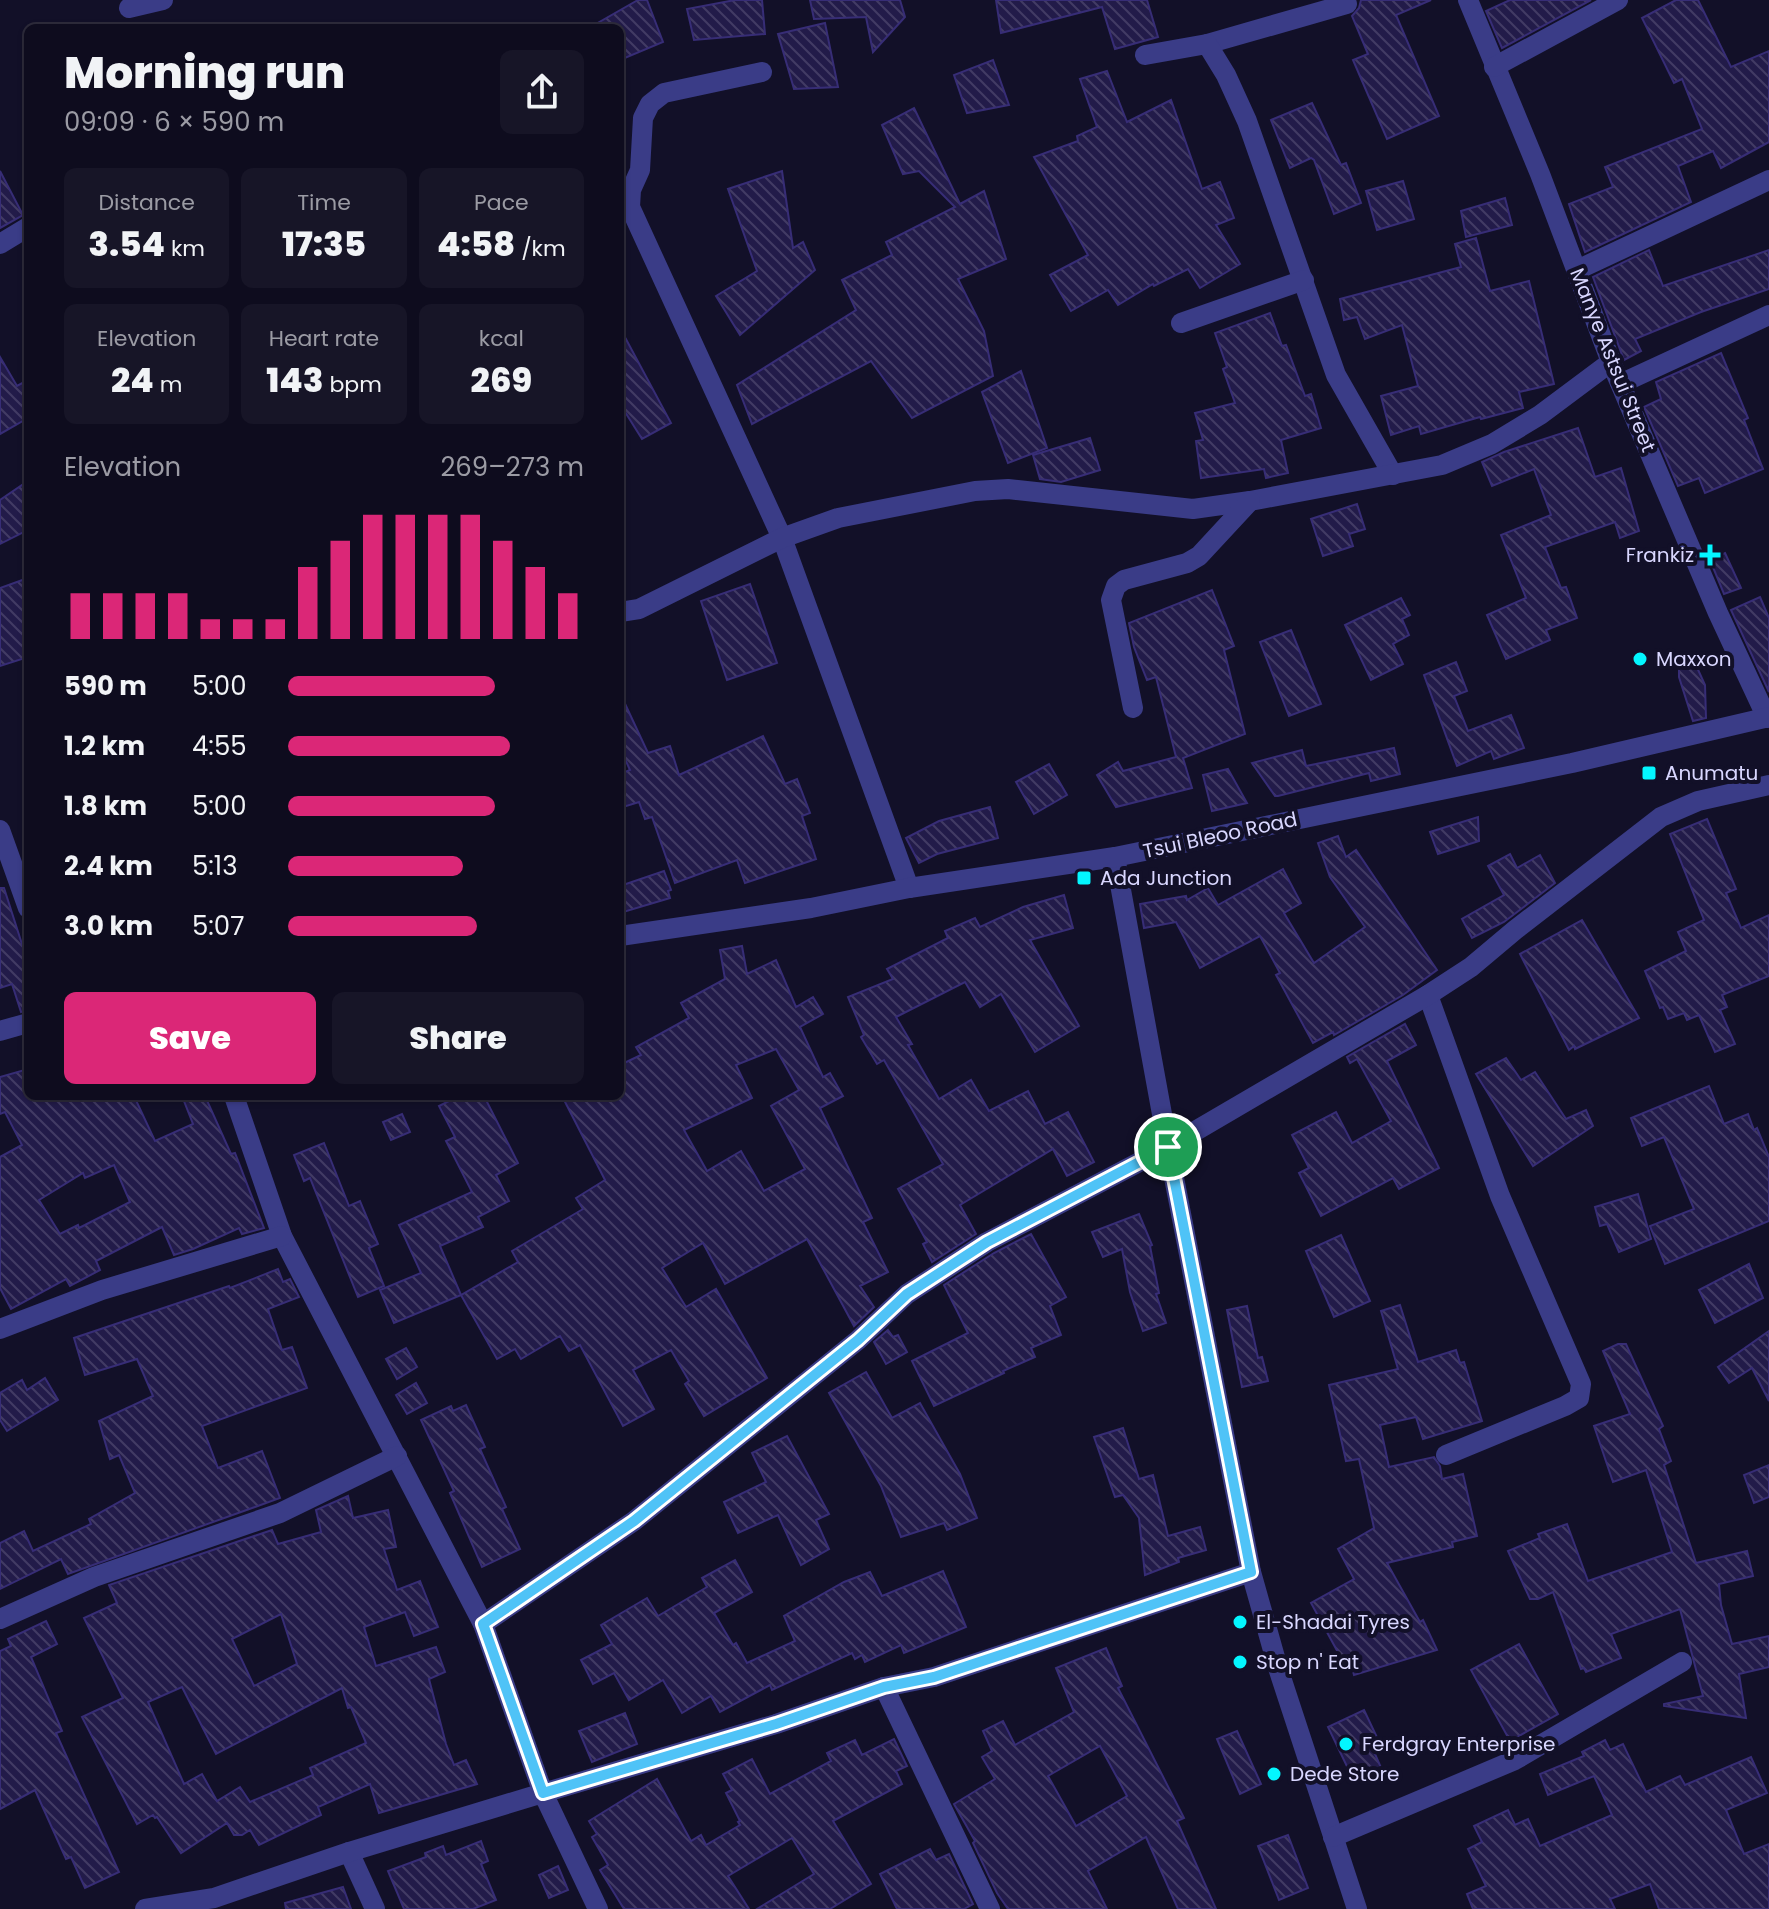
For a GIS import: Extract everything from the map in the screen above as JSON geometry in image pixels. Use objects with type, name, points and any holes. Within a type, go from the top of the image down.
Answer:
[{"type":"street","points":[[129,12],[163,0]]},
{"type":"street","name":"Manye Astsui Street","points":[[1468,0],[1540,174],[1611,362],[1718,613],[1768,717]]},
{"type":"street","points":[[1494,67],[1618,0]]},
{"type":"street","points":[[1145,55],[1207,44],[1347,4]]},
{"type":"street","points":[[1207,44],[1226,75],[1247,121],[1336,375],[1393,475]]},
{"type":"street","points":[[762,72],[664,93],[650,104],[643,118],[640,170],[631,190],[630,207],[782,538],[909,888]]},
{"type":"street","points":[[1577,270],[1769,180]]},
{"type":"street","points":[[0,244],[24,229]]},
{"type":"street","points":[[1181,323],[1304,280]]},
{"type":"street","points":[[1622,383],[1769,315]]},
{"type":"street","points":[[624,611],[639,609],[782,538],[838,518],[975,491],[1008,489],[1177,509],[1250,501],[1442,465],[1492,444],[1540,415],[1611,362]]},
{"type":"street","points":[[1133,708],[1111,600],[1116,586],[1124,580],[1187,563],[1199,556],[1250,501]]},
{"type":"street","name":"Tsui Bleoo Road","points":[[624,935],[811,908],[909,888],[1115,857],[1572,763],[1768,717]]},
{"type":"street","points":[[483,1624],[634,1521],[858,1340],[907,1294],[987,1242],[1168,1147],[1428,995],[1471,967],[1661,817],[1698,801],[1769,785]]},
{"type":"street","points":[[0,830],[24,897]]},
{"type":"street","points":[[1115,857],[1251,1572],[1283,1683],[1357,1909]]},
{"type":"street","points":[[1428,995],[1500,1196],[1581,1384],[1579,1398],[1565,1406],[1446,1455]]},
{"type":"street","points":[[0,1031],[24,1024]]},
{"type":"street","points":[[235,1100],[282,1236],[483,1624],[543,1793],[598,1909]]},
{"type":"street","points":[[0,1329],[102,1290],[282,1236]]},
{"type":"street","points":[[0,1619],[94,1577],[280,1513],[397,1456]]},
{"type":"street","points":[[145,1909],[214,1898],[349,1852],[776,1724],[884,1687],[934,1677],[1251,1572]]},
{"type":"street","points":[[1333,1837],[1515,1760],[1682,1662]]},
{"type":"street","points":[[884,1687],[990,1909]]},
{"type":"street","points":[[349,1852],[375,1909]]},
{"type":"building","points":[[638,0],[647,0],[663,42],[624,58],[624,24],[596,24]]},
{"type":"building","points":[[735,0],[762,0],[765,34],[694,40],[687,9]]},
{"type":"building","points":[[810,0],[900,0],[905,17],[873,52],[866,17],[814,19]]},
{"type":"building","points":[[996,0],[1147,0],[1158,37],[1115,49],[1102,7],[1001,33]]},
{"type":"building","points":[[1361,0],[1431,0],[1396,15],[1439,116],[1387,139],[1353,60],[1368,54],[1352,16]]},
{"type":"building","points":[[1510,0],[1591,0],[1502,48],[1486,11]]},
{"type":"building","points":[[1676,0],[1698,0],[1731,67],[1769,51],[1769,142],[1721,168],[1713,151],[1678,166],[1691,202],[1585,252],[1569,204],[1613,187],[1605,167],[1702,129],[1682,79],[1674,83],[1642,18]]},
{"type":"building","points":[[825,23],[838,87],[794,89],[778,34]]},
{"type":"building","points":[[993,60],[1009,105],[967,113],[954,75]]},
{"type":"building","points":[[1107,71],[1127,122],[1171,100],[1202,189],[1220,182],[1234,218],[1216,225],[1240,264],[1200,288],[1188,269],[1153,284],[1118,305],[1108,290],[1071,311],[1050,275],[1088,255],[1034,157],[1078,141],[1077,136],[1097,127],[1080,79]]},
{"type":"building","points":[[1312,103],[1341,165],[1346,163],[1361,203],[1334,214],[1314,160],[1311,158],[1290,168],[1271,120]]},
{"type":"building","points":[[914,108],[960,204],[984,191],[1006,259],[958,279],[984,331],[993,376],[912,418],[871,361],[752,424],[737,385],[856,310],[842,280],[892,255],[886,242],[955,207],[919,171],[903,174],[882,125]]},
{"type":"building","points":[[0,171],[23,215],[0,228]]},
{"type":"building","points":[[782,171],[793,248],[803,242],[815,270],[740,335],[716,296],[757,271],[728,189]]},
{"type":"building","points":[[1403,181],[1414,219],[1377,230],[1366,191]]},
{"type":"building","points":[[1505,198],[1512,225],[1466,237],[1461,211]]},
{"type":"building","points":[[1476,238],[1490,291],[1529,281],[1554,384],[1519,392],[1523,408],[1421,434],[1419,426],[1391,435],[1381,396],[1418,386],[1402,325],[1365,339],[1357,317],[1344,320],[1340,299],[1461,267],[1455,244]]},
{"type":"building","points":[[1649,250],[1663,286],[1769,250],[1769,289],[1635,339],[1641,351],[1624,360],[1593,277]]},
{"type":"building","points":[[1270,313],[1305,396],[1311,394],[1321,428],[1281,440],[1288,473],[1266,478],[1264,469],[1201,478],[1196,441],[1203,440],[1195,413],[1235,403],[1215,333]]},
{"type":"building","points":[[624,335],[671,423],[642,439],[624,410]]},
{"type":"building","points":[[1721,353],[1748,418],[1744,420],[1763,469],[1705,493],[1699,478],[1678,486],[1644,407],[1661,399],[1656,382]]},
{"type":"building","points":[[0,357],[17,386],[24,382],[24,420],[0,434]]},
{"type":"building","points":[[1021,371],[1047,448],[1008,463],[982,392]]},
{"type":"building","points":[[1578,428],[1595,477],[1621,468],[1639,531],[1620,538],[1615,522],[1545,547],[1561,588],[1566,587],[1577,618],[1546,630],[1550,640],[1506,659],[1487,615],[1526,598],[1501,535],[1551,515],[1534,469],[1492,486],[1482,462]]},
{"type":"building","points":[[1090,438],[1100,470],[1061,482],[1040,479],[1033,455]]},
{"type":"building","points":[[24,484],[24,532],[0,544],[0,500]]},
{"type":"building","points":[[1357,504],[1365,529],[1349,534],[1353,546],[1323,556],[1311,519]]},
{"type":"building","points":[[1725,553],[1741,588],[1724,594],[1710,560]]},
{"type":"building","points":[[24,579],[24,658],[0,666],[0,588]]},
{"type":"building","points":[[750,584],[777,663],[727,680],[701,601]]},
{"type":"building","points":[[1212,590],[1234,646],[1224,650],[1245,734],[1183,758],[1192,788],[1116,807],[1097,775],[1118,762],[1123,771],[1176,757],[1156,677],[1147,680],[1134,647],[1129,623]]},
{"type":"building","points":[[1760,597],[1769,618],[1769,692],[1731,610]]},
{"type":"building","points":[[1401,598],[1410,615],[1402,619],[1409,635],[1393,644],[1403,664],[1371,680],[1345,625]]},
{"type":"building","points":[[1291,630],[1321,704],[1289,716],[1260,642]]},
{"type":"building","points":[[1456,662],[1467,691],[1454,696],[1468,731],[1511,715],[1524,748],[1494,759],[1491,751],[1457,766],[1424,675]]},
{"type":"building","points":[[1695,663],[1705,685],[1706,718],[1693,721],[1679,669]]},
{"type":"building","points":[[624,702],[648,753],[670,746],[679,775],[763,736],[785,784],[797,779],[810,813],[802,816],[816,859],[745,883],[737,860],[675,883],[652,817],[645,819],[639,802],[624,807],[624,772],[630,770],[624,757]]},
{"type":"building","points":[[1394,748],[1400,774],[1371,781],[1369,773],[1278,796],[1252,763],[1302,750],[1306,766]]},
{"type":"building","points":[[1049,764],[1067,795],[1034,814],[1016,782]]},
{"type":"building","points":[[1228,769],[1247,803],[1212,811],[1203,775]]},
{"type":"building","points":[[990,807],[998,838],[937,854],[919,863],[906,838],[939,821]]},
{"type":"building","points":[[1478,817],[1479,841],[1438,854],[1430,832]]},
{"type":"building","points":[[1707,819],[1736,889],[1726,893],[1741,928],[1769,915],[1769,976],[1722,995],[1727,1007],[1720,1010],[1735,1044],[1715,1052],[1699,1015],[1687,1020],[1684,1013],[1668,1019],[1663,1007],[1660,1008],[1645,971],[1686,951],[1678,932],[1704,920],[1670,834]]},
{"type":"building","points":[[1338,836],[1346,857],[1356,850],[1437,970],[1403,995],[1334,1035],[1333,1032],[1313,1043],[1276,975],[1280,973],[1260,936],[1200,968],[1176,922],[1144,928],[1140,904],[1186,896],[1187,900],[1208,888],[1218,905],[1283,869],[1301,903],[1284,913],[1314,963],[1365,927],[1330,877],[1318,843]]},
{"type":"building","points":[[1510,854],[1517,868],[1540,855],[1555,883],[1504,922],[1472,938],[1462,919],[1504,895],[1488,866]]},
{"type":"building","points":[[664,871],[671,890],[668,891],[670,898],[624,912],[624,885]]},
{"type":"building","points":[[0,888],[4,888],[24,950],[24,1011],[21,1012],[12,984],[0,988]]},
{"type":"building","points":[[1064,895],[1073,928],[1030,940],[1079,1026],[1035,1052],[1001,994],[980,1007],[965,982],[896,1017],[939,1099],[971,1080],[989,1111],[1028,1091],[1045,1124],[1068,1112],[1094,1162],[1067,1176],[1053,1149],[960,1205],[976,1234],[932,1262],[923,1244],[927,1242],[898,1189],[943,1164],[884,1060],[877,1064],[861,1037],[864,1035],[848,997],[893,979],[887,969],[948,938],[945,931],[975,918],[980,927],[1023,907]]},
{"type":"building","points":[[1582,920],[1639,1018],[1569,1050],[1520,954]]},
{"type":"building","points":[[742,946],[747,974],[776,960],[796,1007],[813,997],[823,1014],[800,1027],[823,1077],[830,1073],[843,1096],[820,1108],[872,1218],[863,1222],[888,1272],[860,1286],[874,1307],[854,1326],[807,1239],[725,1284],[703,1243],[662,1268],[686,1307],[716,1289],[767,1378],[704,1416],[685,1384],[689,1381],[671,1350],[633,1370],[654,1409],[623,1426],[580,1345],[569,1351],[560,1336],[521,1359],[515,1349],[497,1359],[461,1295],[518,1262],[512,1251],[583,1209],[576,1198],[605,1180],[564,1100],[624,1100],[624,1063],[641,1055],[636,1047],[689,1018],[681,1003],[725,979],[720,950]],"holes":[[[776,1049],[799,1090],[771,1106],[805,1169],[764,1191],[741,1151],[707,1171],[684,1130],[752,1098],[736,1065]]]},
{"type":"building","points":[[1405,1024],[1416,1045],[1387,1061],[1439,1168],[1399,1189],[1393,1178],[1321,1216],[1299,1173],[1309,1168],[1292,1135],[1336,1112],[1352,1143],[1391,1121],[1357,1059],[1350,1063],[1347,1057]]},
{"type":"building","points":[[1506,1058],[1521,1080],[1535,1072],[1566,1119],[1586,1110],[1593,1126],[1533,1166],[1476,1074]]},
{"type":"building","points":[[24,1070],[24,1100],[136,1100],[155,1141],[193,1124],[184,1100],[207,1100],[231,1154],[235,1153],[264,1228],[242,1234],[239,1228],[174,1255],[162,1227],[96,1261],[100,1270],[70,1286],[66,1279],[11,1309],[0,1288],[0,1157],[22,1145],[5,1112],[0,1114],[0,1077]],"holes":[[[114,1165],[130,1202],[79,1228],[78,1225],[60,1234],[39,1200],[83,1173],[85,1178]]]},
{"type":"building","points":[[1709,1086],[1724,1124],[1748,1114],[1754,1130],[1757,1128],[1769,1157],[1769,1221],[1665,1264],[1650,1226],[1694,1209],[1664,1137],[1642,1146],[1631,1118]]},
{"type":"building","points":[[451,1100],[486,1100],[518,1163],[496,1175],[509,1201],[478,1217],[483,1227],[440,1246],[461,1295],[394,1323],[380,1290],[421,1273],[399,1225],[472,1192],[446,1141],[455,1137],[439,1106]]},
{"type":"building","points":[[402,1114],[410,1132],[391,1140],[383,1122]]},
{"type":"building","points":[[324,1143],[349,1206],[360,1201],[378,1244],[369,1248],[384,1286],[358,1297],[310,1178],[304,1181],[294,1155]]},
{"type":"building","points":[[1638,1194],[1651,1239],[1619,1252],[1607,1224],[1600,1226],[1595,1207]]},
{"type":"building","points":[[1139,1214],[1152,1245],[1159,1293],[1156,1294],[1166,1323],[1143,1331],[1130,1292],[1122,1249],[1103,1257],[1092,1232]]},
{"type":"building","points":[[1031,1234],[1066,1297],[1050,1306],[1061,1335],[1031,1348],[1035,1357],[934,1406],[912,1361],[968,1333],[944,1285]]},
{"type":"building","points":[[1341,1235],[1370,1301],[1334,1317],[1306,1251]]},
{"type":"building","points":[[1749,1264],[1763,1298],[1715,1323],[1699,1290]]},
{"type":"building","points":[[278,1269],[283,1282],[290,1279],[299,1297],[268,1309],[282,1350],[292,1347],[307,1388],[202,1426],[218,1468],[262,1451],[280,1498],[68,1574],[61,1559],[0,1589],[0,1543],[24,1531],[33,1551],[91,1524],[89,1519],[135,1493],[119,1455],[110,1459],[99,1421],[153,1396],[137,1359],[85,1375],[74,1338],[230,1288]]},
{"type":"building","points":[[1400,1305],[1418,1362],[1456,1350],[1460,1363],[1464,1362],[1482,1421],[1423,1439],[1416,1417],[1380,1425],[1389,1467],[1434,1457],[1440,1466],[1442,1479],[1463,1474],[1477,1536],[1452,1542],[1453,1547],[1387,1563],[1420,1622],[1423,1620],[1437,1650],[1354,1675],[1351,1664],[1346,1667],[1311,1603],[1354,1579],[1338,1549],[1374,1528],[1359,1459],[1346,1461],[1329,1385],[1398,1369],[1381,1311]]},
{"type":"building","points":[[1247,1306],[1258,1358],[1262,1357],[1268,1381],[1242,1387],[1227,1310]]},
{"type":"building","points":[[888,1330],[893,1337],[898,1335],[907,1352],[886,1364],[874,1342]]},
{"type":"building","points":[[1769,1331],[1769,1401],[1752,1368],[1729,1383],[1718,1367]]},
{"type":"building","points":[[1626,1344],[1663,1426],[1659,1429],[1671,1461],[1664,1465],[1696,1563],[1747,1551],[1753,1576],[1719,1584],[1721,1605],[1732,1644],[1769,1636],[1769,1667],[1739,1674],[1746,1718],[1664,1706],[1703,1696],[1680,1609],[1611,1634],[1621,1658],[1586,1672],[1584,1668],[1581,1669],[1553,1592],[1530,1599],[1508,1551],[1540,1538],[1538,1534],[1567,1524],[1588,1581],[1672,1552],[1646,1470],[1613,1482],[1594,1426],[1630,1414],[1603,1351]]},
{"type":"building","points":[[406,1348],[417,1367],[397,1379],[386,1359]]},
{"type":"building","points":[[866,1372],[892,1418],[920,1403],[960,1474],[977,1518],[947,1530],[944,1523],[901,1537],[881,1486],[829,1393]]},
{"type":"building","points":[[45,1378],[58,1400],[7,1431],[0,1420],[0,1393],[22,1380],[27,1390]]},
{"type":"building","points":[[416,1383],[427,1403],[407,1414],[396,1395]]},
{"type":"building","points":[[466,1405],[485,1447],[480,1449],[506,1507],[502,1509],[520,1549],[482,1567],[450,1493],[454,1491],[421,1420],[451,1406],[453,1411]]},
{"type":"building","points":[[1123,1428],[1139,1479],[1153,1475],[1168,1536],[1200,1527],[1206,1550],[1178,1558],[1179,1562],[1145,1575],[1139,1518],[1123,1495],[1115,1497],[1094,1437]]},
{"type":"building","points":[[787,1436],[829,1514],[816,1520],[829,1549],[801,1565],[778,1515],[738,1533],[724,1502],[766,1482],[752,1453]]},
{"type":"building","points":[[1769,1465],[1769,1497],[1754,1503],[1744,1475]]},
{"type":"building","points":[[348,1496],[353,1518],[388,1510],[396,1547],[384,1549],[397,1590],[420,1581],[438,1627],[414,1636],[405,1612],[364,1627],[376,1666],[436,1647],[445,1672],[429,1679],[446,1744],[454,1765],[466,1760],[477,1784],[379,1813],[370,1784],[318,1807],[321,1815],[259,1845],[250,1830],[234,1835],[227,1823],[181,1853],[157,1817],[153,1815],[137,1824],[82,1717],[123,1698],[84,1618],[117,1603],[109,1585],[272,1530],[278,1544],[321,1532],[316,1510]],"holes":[[[281,1614],[297,1664],[254,1686],[232,1639]],[[182,1687],[216,1754],[342,1688],[348,1708],[351,1707],[366,1743],[310,1768],[313,1775],[250,1802],[240,1787],[217,1801],[202,1774],[184,1784],[148,1702]]]},
{"type":"building","points":[[735,1560],[752,1592],[714,1613],[747,1663],[795,1641],[784,1616],[844,1582],[870,1572],[882,1596],[943,1571],[966,1627],[904,1653],[901,1645],[865,1662],[862,1655],[855,1659],[852,1653],[772,1690],[770,1685],[720,1712],[711,1696],[682,1713],[663,1680],[629,1700],[614,1673],[593,1684],[581,1660],[612,1644],[601,1625],[647,1598],[658,1616],[707,1587],[702,1578]]},
{"type":"building","points":[[46,1621],[57,1644],[31,1657],[62,1731],[56,1733],[119,1872],[85,1888],[71,1857],[66,1859],[35,1790],[0,1809],[0,1651],[11,1646],[8,1639]]},
{"type":"building","points":[[1519,1644],[1558,1714],[1510,1741],[1471,1670]]},
{"type":"building","points":[[1106,1648],[1122,1686],[1118,1688],[1184,1818],[1177,1821],[1216,1909],[1178,1909],[1146,1837],[1088,1871],[1107,1909],[1008,1909],[997,1893],[973,1843],[975,1841],[954,1804],[995,1779],[982,1757],[992,1751],[983,1731],[1003,1721],[1015,1745],[1074,1712],[1056,1668]],"holes":[[[1100,1746],[1127,1796],[1076,1826],[1048,1776]]]},
{"type":"building","points":[[1364,1710],[1383,1750],[1375,1754],[1382,1770],[1355,1783],[1328,1727]]},
{"type":"building","points":[[625,1713],[637,1744],[592,1762],[579,1731]]},
{"type":"building","points":[[1237,1731],[1261,1784],[1240,1794],[1217,1739]]},
{"type":"building","points":[[894,1739],[907,1766],[896,1771],[902,1784],[833,1821],[871,1884],[830,1909],[757,1909],[814,1874],[792,1838],[728,1876],[749,1909],[624,1909],[600,1870],[608,1865],[592,1837],[597,1834],[589,1821],[657,1779],[691,1841],[701,1835],[706,1845],[740,1825],[726,1793],[732,1790],[723,1774],[752,1759],[770,1794],[831,1761],[827,1753],[855,1740],[862,1755]]},
{"type":"building","points":[[1605,1740],[1610,1750],[1623,1744],[1646,1792],[1680,1776],[1685,1785],[1751,1757],[1767,1793],[1726,1810],[1744,1854],[1769,1844],[1769,1909],[1659,1909],[1650,1884],[1610,1899],[1615,1909],[1473,1909],[1467,1894],[1486,1886],[1468,1849],[1482,1842],[1474,1826],[1508,1810],[1515,1825],[1528,1819],[1540,1846],[1612,1815],[1594,1776],[1548,1795],[1540,1774],[1584,1756],[1582,1752]]},
{"type":"building","points":[[1288,1835],[1308,1888],[1279,1900],[1258,1846]]},
{"type":"building","points":[[481,1841],[488,1861],[481,1864],[496,1900],[473,1909],[404,1909],[388,1871],[426,1857],[425,1853],[443,1846],[446,1855]]},
{"type":"building","points":[[930,1849],[936,1860],[949,1854],[973,1904],[964,1909],[897,1909],[880,1874]]},
{"type":"building","points":[[558,1866],[568,1890],[549,1898],[539,1875]]},
{"type":"building","points":[[343,1887],[351,1909],[286,1909],[285,1903]]},
{"type":"place","name":"Frankiz","points":[[1710,555]]},
{"type":"place","name":"Maxxon","points":[[1640,659]]},
{"type":"place","name":"Anumatu","points":[[1649,773]]},
{"type":"place","name":"Ada Junction","points":[[1084,878]]},
{"type":"place","name":"El-Shadai Tyres","points":[[1240,1622]]},
{"type":"place","name":"Stop n' Eat","points":[[1240,1662]]},
{"type":"place","name":"Ferdgray Enterprise","points":[[1346,1744]]},
{"type":"place","name":"Dede Store","points":[[1274,1774]]},
{"type":"route","points":[[1168,1147],[1251,1572],[934,1677],[884,1687],[776,1724],[543,1793],[483,1624],[634,1521],[858,1340],[907,1294],[987,1242],[1168,1147]]}]
